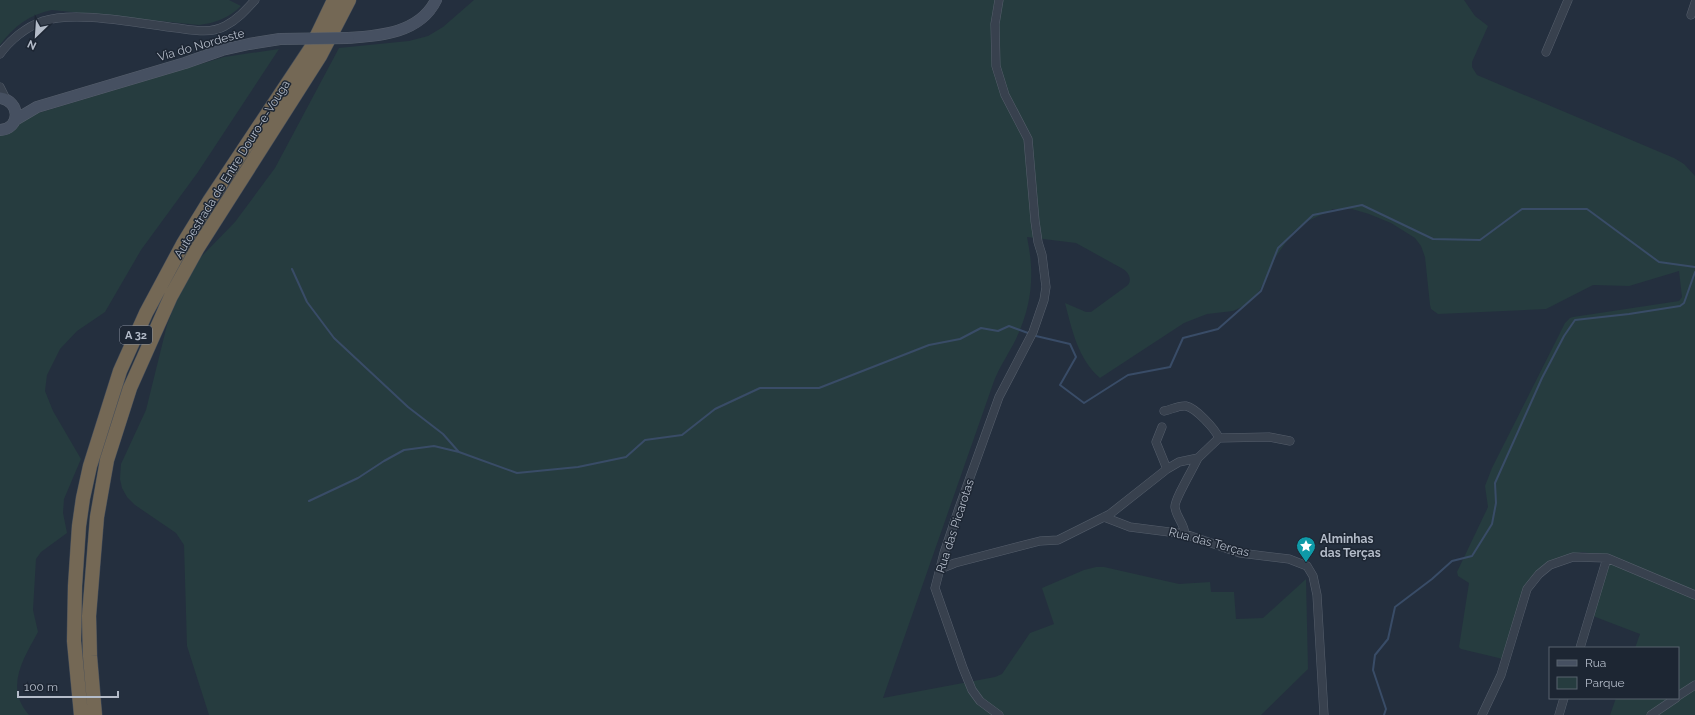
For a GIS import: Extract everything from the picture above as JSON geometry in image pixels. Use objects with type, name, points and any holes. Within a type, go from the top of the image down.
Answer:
[{"type":"highway","name":"Autoestrada de Entre Douro-e-Vouga","points":[[81,715],[74,641],[75,586],[79,526],[90,466],[120,371],[146,313],[183,244],[210,200],[310,48],[334,0]]},
{"type":"highway","name":"Autoestrada de Entre Douro-e-Vouga","points":[[95,715],[90,656],[89,616],[97,517],[107,460],[130,388],[171,296],[197,249],[320,56],[349,0]]},
{"type":"main road","name":"Via do Nordeste","points":[[0,130],[8,128],[15,120],[37,107],[185,63],[222,50],[280,39],[348,38],[374,36],[394,32],[408,27],[420,19],[433,6],[436,0]]},
{"type":"main road","name":"Via do Nordeste","points":[[6,100],[37,107]]},
{"type":"main road","points":[[6,100],[16,111],[15,120]]},
{"type":"street","points":[[0,54],[12,41],[28,29],[44,21],[67,17],[104,19],[204,32],[224,27],[244,13],[254,0]]},
{"type":"street","name":"Rua das Picarotas","points":[[998,715],[980,701],[972,690],[935,588],[959,508],[999,397],[1033,332],[1044,300],[1046,287],[1035,221],[1028,139],[1005,95],[996,66],[995,24],[999,0]]},
{"type":"street","points":[[1546,52],[1568,0]]},
{"type":"street","points":[[1691,15],[1695,3]]},
{"type":"street","points":[[0,87],[6,100]]},
{"type":"street","points":[[1164,411],[1186,406],[1194,410],[1210,425],[1219,438]]},
{"type":"street","points":[[1162,427],[1156,442],[1167,469]]},
{"type":"street","points":[[1186,534],[1175,506],[1177,497],[1189,478],[1198,458],[1219,438],[1269,437],[1290,441]]},
{"type":"street","points":[[940,569],[1040,541],[1058,540],[1104,517],[1167,469],[1179,462],[1198,458]]},
{"type":"street","name":"Rua das Terças","points":[[1104,517],[1130,526],[1186,534],[1240,553],[1289,559],[1307,566],[1313,576],[1317,595],[1324,715]]},
{"type":"street","points":[[1482,715],[1501,675],[1527,589],[1539,574],[1550,565],[1573,557],[1607,558],[1695,595]]},
{"type":"street","points":[[1580,647],[1607,558]]},
{"type":"street","points":[[1679,696],[1695,685]]},
{"type":"street","points":[[1559,715],[1564,699]]},
{"type":"street","points":[[1651,715],[1674,699]]},
{"type":"green space","points":[[0,0],[229,0],[241,6],[232,14],[222,19],[199,25],[52,10],[36,15],[23,22],[5,38],[0,45]]},
{"type":"green space","points":[[474,0],[1464,0],[1475,16],[1488,26],[1472,62],[1472,67],[1477,75],[1674,158],[1684,164],[1695,176],[1695,715],[1610,715],[1616,699],[1679,699],[1679,647],[1635,647],[1640,634],[1593,616],[1612,556],[1582,552],[1563,556],[1547,562],[1535,573],[1503,659],[1461,649],[1459,647],[1469,583],[1458,576],[1457,572],[1488,507],[1485,486],[1492,468],[1565,323],[1573,317],[1679,301],[1682,297],[1679,271],[1629,286],[1593,285],[1546,309],[1438,314],[1431,309],[1425,257],[1421,246],[1415,238],[1391,223],[1369,214],[1352,209],[1333,209],[1308,221],[1293,232],[1275,258],[1260,290],[1246,305],[1233,311],[1207,314],[1184,323],[1100,378],[1092,370],[1081,353],[1073,334],[1065,303],[1086,312],[1091,312],[1128,285],[1130,278],[1127,272],[1076,243],[1027,237],[1031,264],[1031,277],[1029,301],[1026,314],[1016,339],[994,381],[883,698],[995,677],[1002,674],[1030,633],[1054,624],[1042,588],[1084,570],[1104,567],[1179,584],[1210,582],[1211,592],[1234,592],[1236,619],[1263,618],[1306,579],[1308,669],[1261,715],[209,715],[187,646],[184,545],[176,533],[135,505],[127,497],[122,488],[120,479],[121,464],[146,410],[167,325],[178,296],[198,260],[235,222],[275,168],[339,48],[409,41],[428,36],[443,27]]},
{"type":"green space","points":[[279,49],[198,172],[141,250],[105,312],[77,331],[60,349],[47,375],[45,391],[53,411],[81,459],[64,499],[63,513],[67,533],[41,552],[36,559],[33,610],[38,632],[22,662],[17,683],[18,694],[29,715],[0,715],[0,135],[15,130],[23,120],[35,114],[224,57]]},
{"type":"waterway","points":[[1036,336],[1070,344],[1076,357],[1060,385],[1084,403],[1128,375],[1170,367],[1183,338],[1218,329],[1261,291],[1278,248],[1313,215],[1362,205],[1433,239],[1480,240],[1522,209],[1587,209],[1659,262],[1695,267]]},
{"type":"waterway","points":[[292,269],[307,302],[334,338],[408,407],[443,434],[458,451]]},
{"type":"waterway","points":[[1384,715],[1386,709],[1373,670],[1375,655],[1388,639],[1395,607],[1432,579],[1452,561],[1472,556],[1492,524],[1496,503],[1495,483],[1542,378],[1564,336],[1575,320],[1680,306],[1684,303],[1695,272]]},
{"type":"waterway","points":[[309,501],[358,478],[404,450],[434,446],[459,452],[517,473],[578,467],[626,457],[645,440],[682,435],[715,409],[760,388],[819,388],[929,345],[960,339],[981,328],[998,331],[1009,326],[1028,333]]},
{"type":"place","name":"Alminhas das Terças","points":[[1306,563]]}]
